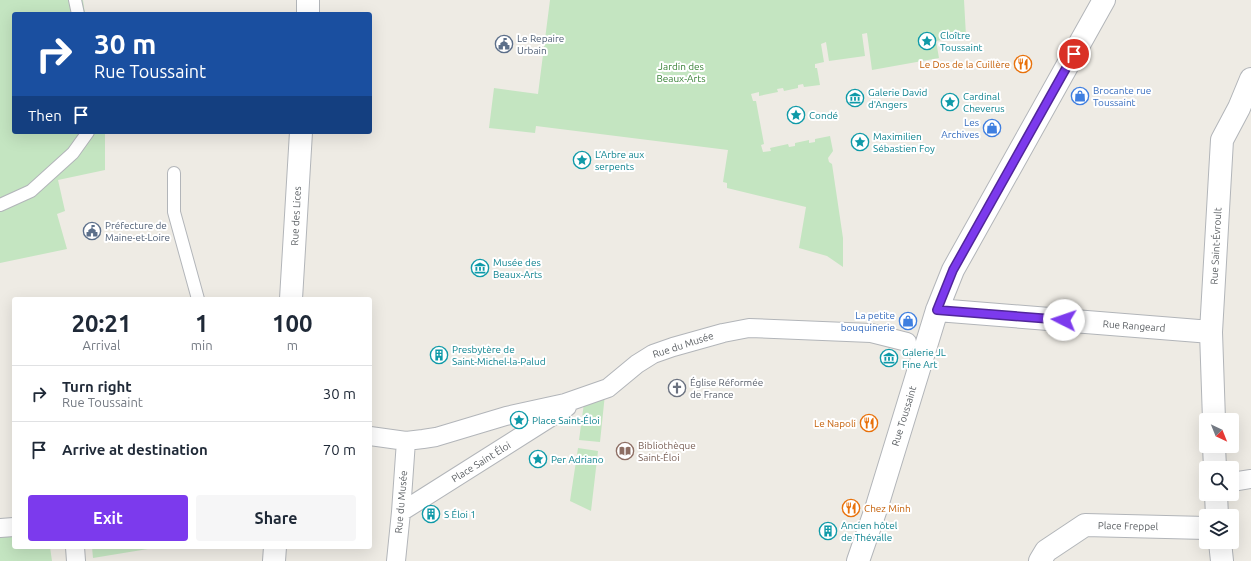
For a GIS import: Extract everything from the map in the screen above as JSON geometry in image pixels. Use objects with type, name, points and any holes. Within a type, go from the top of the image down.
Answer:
[{"type":"street","points":[[308,0],[308,12]]},
{"type":"street","name":"Rue Toussaint","points":[[858,561],[877,506],[937,310],[953,270],[1104,0]]},
{"type":"street","name":"Rue Saint-Évroult","points":[[1214,413],[1211,332],[1222,140],[1239,108],[1251,79]]},
{"type":"street","name":"Rue des Lices","points":[[291,297],[301,134]]},
{"type":"street","name":"Rue Rangeard","points":[[937,310],[1211,332]]},
{"type":"street","name":"Rue du Musée","points":[[396,561],[406,440],[436,436],[506,416],[582,398],[608,388],[637,364],[653,354],[716,335],[749,328],[871,333],[907,342]]},
{"type":"street","name":"Place Saint Éloi","points":[[401,512],[582,398]]},
{"type":"street","points":[[372,436],[406,440]]},
{"type":"street","points":[[1239,481],[1251,479]]},
{"type":"street","name":"Place Freppel","points":[[1040,561],[1046,551],[1085,525],[1199,528]]},
{"type":"street","points":[[0,528],[12,527]]},
{"type":"street","points":[[75,549],[76,561]]},
{"type":"street","points":[[274,561],[275,549]]},
{"type":"street","points":[[1221,549],[1222,561]]},
{"type":"lane","points":[[0,205],[31,191],[73,152],[86,134]]},
{"type":"lane","points":[[174,173],[174,212],[197,297]]},
{"type":"green space","points":[[0,0],[83,0],[85,12],[12,12],[12,134],[105,134],[105,170],[58,180],[65,211],[57,214],[67,249],[0,263]]},
{"type":"green space","name":"Jardin des Beaux-Arts","points":[[550,0],[964,0],[966,36],[936,41],[939,58],[872,70],[867,33],[862,34],[865,56],[829,61],[826,42],[821,44],[824,62],[815,64],[820,85],[804,87],[803,84],[798,85],[798,88],[784,91],[783,88],[777,89],[778,92],[759,96],[759,92],[751,94],[753,101],[756,101],[764,144],[761,145],[763,152],[771,151],[770,148],[788,144],[789,147],[795,146],[795,143],[809,140],[809,143],[815,142],[815,139],[830,136],[833,151],[828,158],[829,162],[832,164],[843,238],[843,267],[827,256],[799,248],[806,207],[727,188],[727,183],[723,182],[728,150],[536,126],[535,133],[489,128],[494,88],[538,94]]},
{"type":"green space","points":[[605,394],[600,442],[579,440],[584,403]]},
{"type":"green space","points":[[578,448],[598,451],[591,511],[570,501]]},
{"type":"green space","points":[[12,535],[12,549],[50,549],[52,561],[0,561],[0,536]]},
{"type":"green space","points":[[92,549],[148,549],[93,558]]},
{"type":"place","name":"Cloître Toussaint","points":[[927,41]]},
{"type":"place","name":"Le Repaire Urbain","points":[[504,44]]},
{"type":"place","name":"Le Dos de la Cuillère","points":[[1023,64]]},
{"type":"place","name":"Brocante rue Toussaint","points":[[1080,96]]},
{"type":"place","name":"Galerie David d'Angers","points":[[855,98]]},
{"type":"place","name":"Cardinal Cheverus","points":[[950,102]]},
{"type":"place","name":"Condé","points":[[796,115]]},
{"type":"place","name":"Les Archives","points":[[992,128]]},
{"type":"place","name":"Maximilien Sébastien Foy","points":[[860,142]]},
{"type":"place","name":"L’Arbre aux serpents","points":[[582,160]]},
{"type":"place","name":"Préfecture de Maine-et-Loire","points":[[92,231]]},
{"type":"place","name":"Musée des Beaux-Arts","points":[[480,268]]},
{"type":"place","name":"La petite bouquinerie","points":[[908,321]]},
{"type":"place","name":"Presbytère de Saint-Michel-la-Palud","points":[[439,355]]},
{"type":"place","name":"Galerie JL Fine Art","points":[[889,358]]},
{"type":"place","name":"Église Réformée de France","points":[[677,388]]},
{"type":"place","name":"Place Saint-Éloi","points":[[519,420]]},
{"type":"place","name":"Le Napoli","points":[[869,423]]},
{"type":"place","name":"Bibliothèque Saint-Éloi","points":[[625,451]]},
{"type":"place","name":"Per Adriano","points":[[538,459]]},
{"type":"place","name":"Chez Minh","points":[[851,508]]},
{"type":"place","name":"S Éloi 1","points":[[431,514]]},
{"type":"place","name":"Ancien hôtel de Thévalle","points":[[828,531]]},
{"type":"route","points":[[1064,320],[937,310],[953,270],[1074,54]]}]
